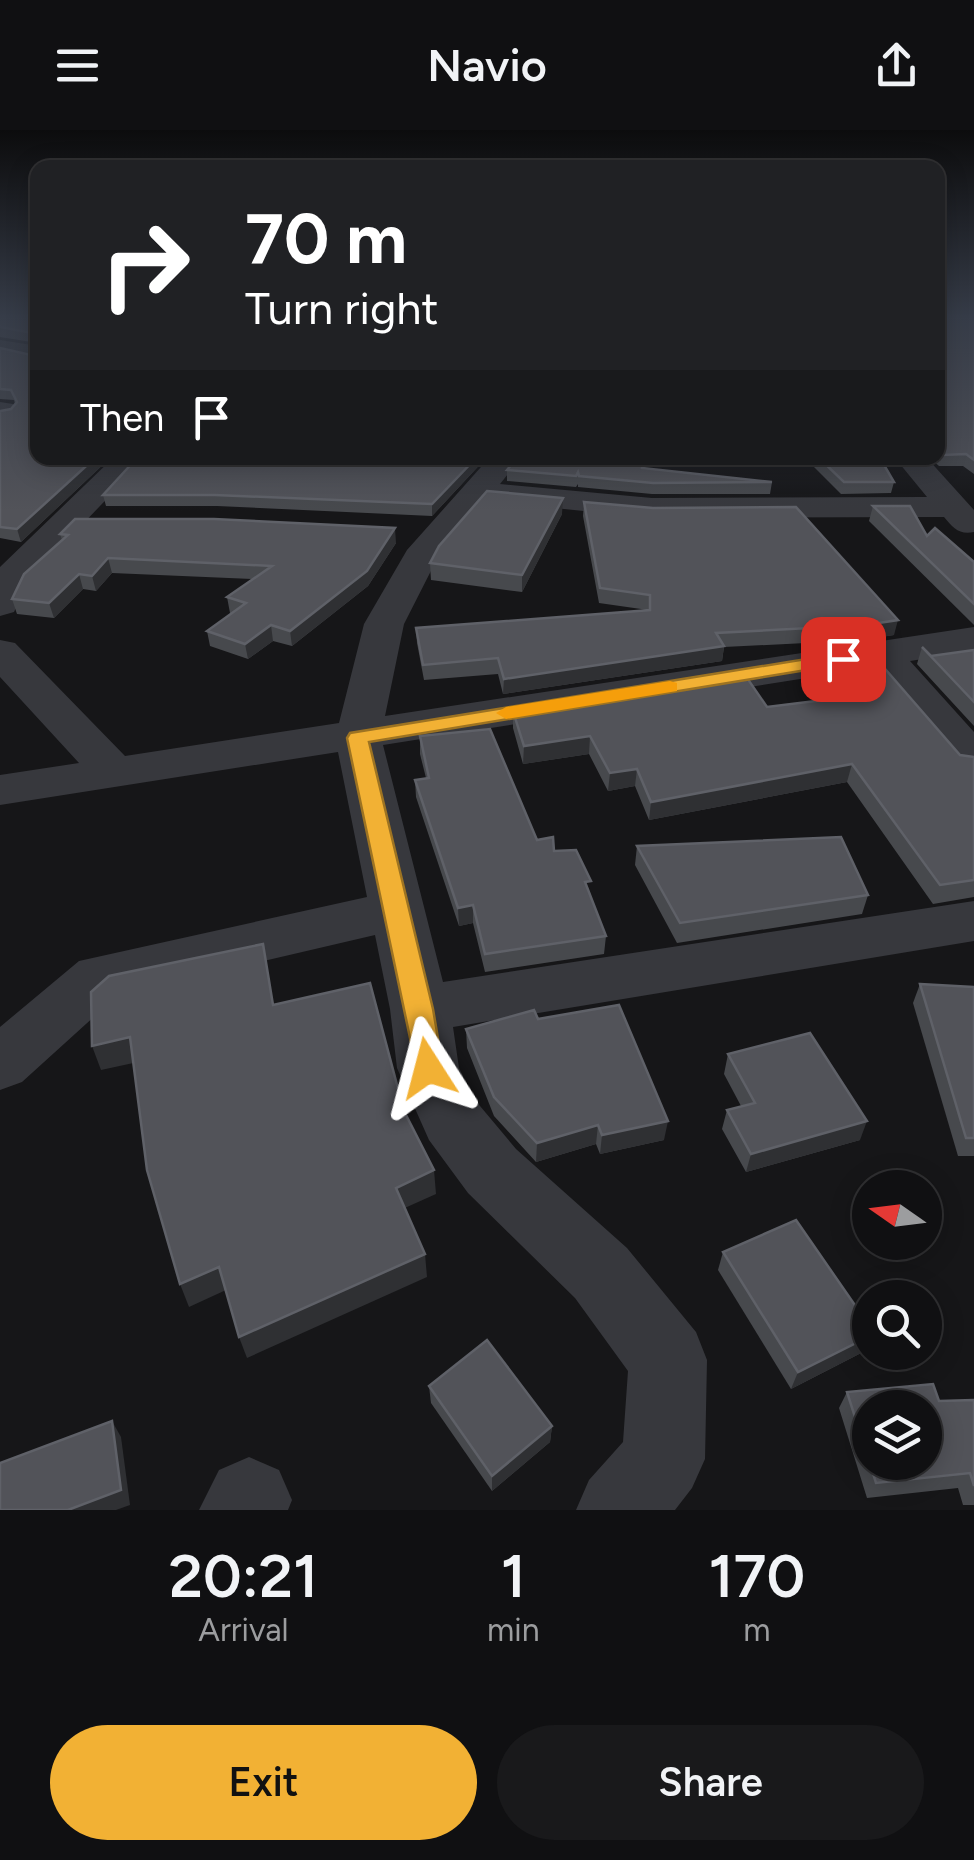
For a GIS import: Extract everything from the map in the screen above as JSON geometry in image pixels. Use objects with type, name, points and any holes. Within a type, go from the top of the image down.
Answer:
[{"type":"street","points":[[4,583],[123,465]]},
{"type":"street","points":[[917,465],[964,519]]},
{"type":"street","points":[[618,1510],[663,1459],[668,1360],[601,1273],[492,1171],[452,1120],[428,1068],[420,1009],[358,738],[384,624],[456,502],[964,519]]},
{"type":"street","points":[[67,520],[124,520]]},
{"type":"street","points":[[0,790],[358,738],[974,640]]},
{"type":"street","points":[[0,652],[112,771]]},
{"type":"street","points":[[880,653],[974,760]]},
{"type":"street","points":[[0,1064],[100,977],[398,910]]},
{"type":"street","points":[[420,1009],[974,921]]},
{"type":"building","points":[[0,382],[30,382],[30,465],[87,465],[17,529],[0,527],[0,411],[11,409],[17,402],[11,390],[0,389]]},
{"type":"building","points":[[945,382],[974,382],[974,460],[966,454],[945,455]]},
{"type":"building","points":[[131,465],[469,465],[432,504],[215,495],[103,495]]},
{"type":"building","points":[[511,465],[642,465],[642,468],[772,482],[653,483],[579,476],[578,472],[576,476],[507,470]]},
{"type":"building","points":[[826,465],[884,465],[894,482],[844,482]]},
{"type":"building","points":[[487,491],[563,498],[522,575],[430,563],[439,546]]},
{"type":"building","points":[[584,502],[653,508],[796,507],[898,620],[813,633],[810,628],[716,633],[724,646],[504,679],[498,658],[423,665],[416,628],[650,610],[650,595],[600,588]]},
{"type":"building","points":[[873,506],[910,506],[927,536],[935,528],[974,562],[974,604]]},
{"type":"building","points":[[75,519],[214,519],[395,528],[367,571],[290,631],[271,625],[245,644],[207,631],[246,603],[227,597],[272,566],[108,558],[92,576],[79,574],[49,603],[12,599],[24,574],[68,535],[60,534]]},
{"type":"building","points":[[922,647],[931,656],[974,650],[974,702]]},
{"type":"building","points":[[873,655],[960,755],[974,757],[974,880],[940,885],[852,764],[651,802],[637,769],[610,773],[590,736],[524,746],[513,711],[745,675],[767,707],[856,696],[863,693],[837,661]]},
{"type":"building","points":[[490,729],[537,840],[553,837],[554,851],[576,850],[591,881],[585,882],[606,936],[485,954],[473,905],[458,908],[415,780],[429,778],[420,736]]},
{"type":"building","points":[[841,837],[868,895],[680,923],[637,846]]},
{"type":"building","points":[[263,944],[273,1005],[370,983],[404,1111],[434,1170],[396,1188],[425,1254],[239,1337],[219,1267],[180,1284],[147,1170],[130,1037],[92,1046],[91,992],[109,976]]},
{"type":"building","points":[[920,984],[974,987],[974,1138],[966,1138]]},
{"type":"building","points":[[619,1005],[668,1121],[602,1135],[598,1125],[537,1143],[494,1097],[466,1029],[534,1010],[538,1019]]},
{"type":"building","points":[[810,1033],[867,1121],[751,1154],[727,1110],[755,1103],[728,1054]]},
{"type":"building","points":[[796,1220],[852,1301],[852,1345],[798,1372],[723,1252]]},
{"type":"building","points":[[487,1340],[552,1426],[492,1476],[429,1386]]},
{"type":"building","points":[[933,1384],[935,1390],[868,1390]]},
{"type":"building","points":[[974,1400],[974,1486],[970,1473],[942,1476],[942,1401]]},
{"type":"building","points":[[112,1421],[121,1490],[68,1510],[0,1510],[0,1463]]},
{"type":"slow traffic","points":[[506,713],[670,687]]},
{"type":"route","points":[[428,1068],[420,1009],[358,738],[843,659]]}]
